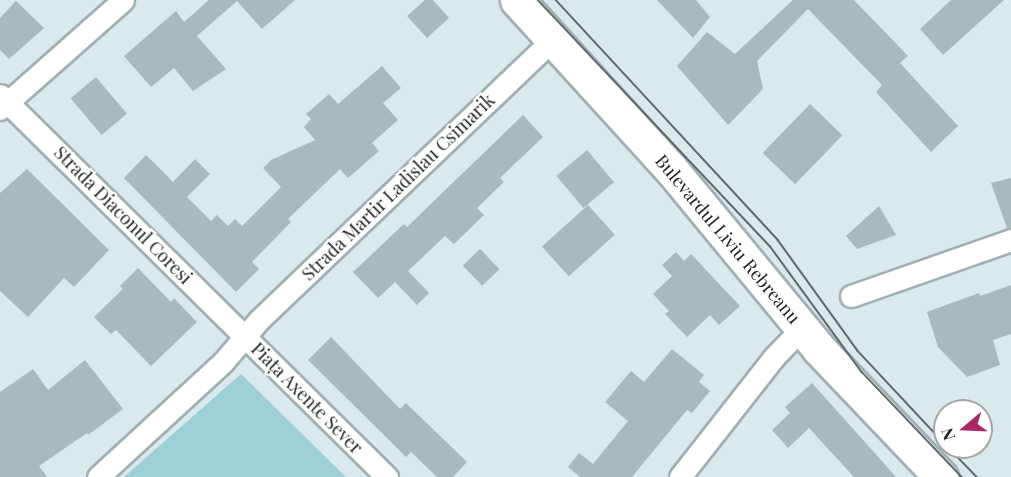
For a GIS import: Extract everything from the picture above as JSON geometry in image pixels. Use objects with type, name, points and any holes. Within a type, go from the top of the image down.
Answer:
[{"type":"main road","name":"Bulevardul Liviu Rebreanu","points":[[517,0],[670,168],[802,328],[941,477]]},
{"type":"street","points":[[3,102],[123,0]]},
{"type":"street","name":"Strada Martir Ladislau Csimarik","points":[[245,336],[553,39]]},
{"type":"street","name":"Strada Diaconul Coresi","points":[[3,102],[245,336]]},
{"type":"street","points":[[851,296],[1011,240]]},
{"type":"street","points":[[680,477],[775,356],[802,328]]},
{"type":"street","name":"Piața Axente Sever","points":[[98,477],[223,362],[245,336],[387,477]]},
{"type":"shaded area","points":[[241,374],[346,477],[124,477]]},
{"type":"building","points":[[209,0],[295,0],[262,29],[237,1],[197,36],[226,69],[193,91],[174,68],[151,87],[124,56],[176,11],[184,22]]},
{"type":"building","points":[[425,0],[433,0],[449,18],[427,38],[407,16]]},
{"type":"building","points":[[657,0],[696,0],[710,17],[693,38]]},
{"type":"building","points":[[793,0],[854,0],[908,56],[900,63],[958,126],[931,152],[876,92],[882,85],[808,9],[757,61],[763,89],[728,125],[677,66],[707,32],[735,54]]},
{"type":"building","points":[[951,0],[1004,0],[943,55],[920,29]]},
{"type":"building","points":[[16,1],[44,28],[9,59],[0,50],[0,18]]},
{"type":"building","points":[[382,66],[401,88],[383,103],[398,120],[372,143],[379,151],[348,178],[340,169],[288,219],[291,222],[252,262],[259,269],[236,292],[124,178],[146,155],[173,182],[195,159],[210,174],[187,197],[211,221],[217,215],[228,226],[235,219],[242,226],[281,187],[263,168],[271,160],[315,140],[304,127],[311,119],[306,114],[329,94],[338,104]]},
{"type":"building","points":[[96,77],[127,114],[102,135],[71,98]]},
{"type":"building","points":[[810,104],[842,135],[795,184],[763,153]]},
{"type":"building","points":[[523,115],[543,137],[500,178],[504,182],[477,208],[484,215],[454,244],[445,236],[408,271],[429,293],[417,305],[395,282],[378,298],[353,272],[404,224],[407,227]]},
{"type":"building","points":[[587,150],[614,182],[583,208],[556,176]]},
{"type":"building","points":[[27,169],[109,250],[74,287],[64,278],[28,317],[0,291],[0,193]]},
{"type":"building","points":[[1011,178],[1011,228],[1007,228],[991,183]]},
{"type":"building","points":[[588,205],[615,235],[569,276],[542,246]]},
{"type":"building","points":[[879,206],[896,235],[857,249],[846,236]]},
{"type":"building","points":[[480,249],[499,269],[482,286],[463,266]]},
{"type":"building","points":[[676,252],[684,261],[691,254],[740,306],[719,325],[710,315],[687,337],[665,314],[669,311],[653,294],[672,276],[662,265]]},
{"type":"building","points":[[138,268],[171,302],[174,298],[197,322],[151,366],[116,330],[111,334],[94,317],[123,289],[120,286]]},
{"type":"building","points":[[1011,285],[1011,334],[993,340],[1000,365],[967,377],[938,347],[927,312],[979,293],[980,296]]},
{"type":"building","points":[[331,337],[400,409],[406,403],[467,462],[453,477],[437,477],[411,452],[406,457],[308,360]]},
{"type":"building","points":[[672,349],[704,375],[699,382],[710,391],[692,413],[687,410],[632,477],[580,477],[568,467],[579,453],[593,464],[628,421],[605,402],[631,371],[644,382]]},
{"type":"building","points":[[85,360],[123,409],[88,435],[87,433],[39,466],[47,477],[0,477],[0,392],[33,369],[48,390]]},
{"type":"building","points":[[812,383],[896,477],[854,477],[809,428],[788,448],[772,430],[790,413],[785,407]]},
{"type":"tram line","points":[[538,0],[770,246],[862,372],[962,477]]},
{"type":"tram line","points":[[556,0],[778,240],[858,351],[933,431]]},
{"type":"tram line","points":[[960,459],[977,477]]}]
